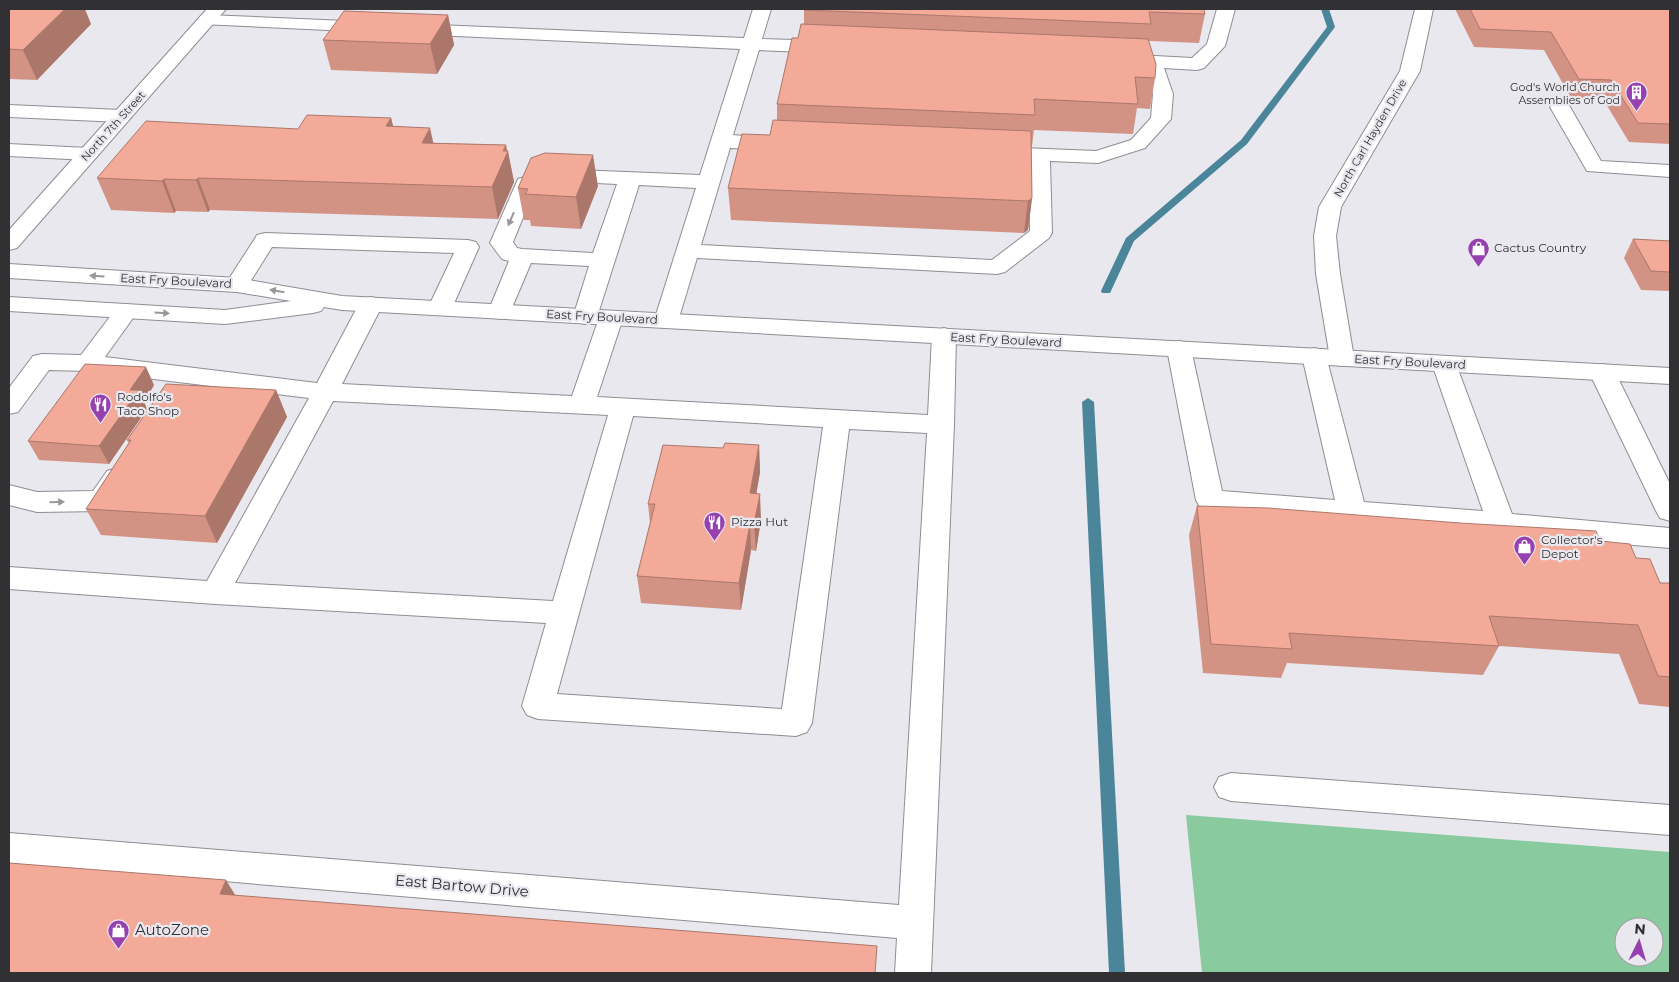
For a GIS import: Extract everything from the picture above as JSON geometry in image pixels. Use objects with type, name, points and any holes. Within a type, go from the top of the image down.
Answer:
[{"type":"street","points":[[666,321],[762,9]]},
{"type":"street","points":[[1103,59],[1197,64],[1216,46],[1226,9]]},
{"type":"street","name":"North Carl Hayden Drive","points":[[1342,358],[1328,274],[1325,236],[1330,207],[1410,71],[1424,9]]},
{"type":"street","points":[[212,14],[390,28],[840,48]]},
{"type":"street","name":"North 7th Street","points":[[9,243],[212,14]]},
{"type":"street","points":[[970,152],[1098,157],[1138,144],[1161,119],[1163,94],[1152,62]]},
{"type":"street","points":[[1560,107],[1594,167],[1670,171]]},
{"type":"street","points":[[9,111],[121,116]]},
{"type":"street","points":[[722,141],[792,144]]},
{"type":"street","points":[[9,150],[88,154]]},
{"type":"street","points":[[688,251],[997,267],[1041,233],[1039,155]]},
{"type":"street","points":[[602,260],[510,254],[501,243],[526,184],[552,174],[710,182]]},
{"type":"street","points":[[584,316],[630,179]]},
{"type":"street","points":[[237,284],[265,240],[468,247],[440,308]]},
{"type":"street","points":[[500,312],[522,256]]},
{"type":"street","name":"East Fry Boulevard","points":[[9,271],[237,284],[342,303],[1670,376]]},
{"type":"street","name":"East Fry Boulevard","points":[[9,304],[225,317],[342,303]]},
{"type":"street","points":[[215,593],[371,304]]},
{"type":"street","points":[[88,363],[126,311]]},
{"type":"street","points":[[582,405],[611,318]]},
{"type":"street","points":[[913,973],[944,336]]},
{"type":"street","points":[[1179,349],[1210,500],[1670,538]]},
{"type":"street","points":[[1314,356],[1352,511]]},
{"type":"street","points":[[9,406],[42,362],[88,363],[325,392],[941,425]]},
{"type":"street","points":[[1444,364],[1501,523]]},
{"type":"street","points":[[1602,372],[1670,511]]},
{"type":"street","points":[[171,398],[187,374]]},
{"type":"street","points":[[623,407],[538,706],[796,723],[837,419]]},
{"type":"street","points":[[9,495],[37,502],[101,501],[128,462]]},
{"type":"street","points":[[9,578],[215,593],[565,613]]},
{"type":"street","points":[[1231,787],[1670,820]]},
{"type":"street","name":"East Bartow Drive","points":[[9,848],[916,923]]},
{"type":"green space","points":[[1186,815],[1670,852],[1670,973],[1202,973]]},
{"type":"building","points":[[9,9],[65,9],[23,50],[9,49]]},
{"type":"building","points":[[804,9],[1204,9],[1205,14],[1149,12],[1151,24]]},
{"type":"building","points":[[1470,9],[1670,9],[1670,124],[1638,123],[1611,80],[1579,79],[1551,32],[1480,29]]},
{"type":"building","points":[[344,11],[448,15],[430,44],[323,40]]},
{"type":"building","points":[[801,24],[1148,39],[1156,64],[1155,78],[1135,77],[1138,104],[1034,99],[1035,115],[777,104],[792,38],[798,38]]},
{"type":"building","points":[[307,115],[391,118],[386,126],[430,128],[422,143],[506,145],[503,151],[508,151],[492,187],[198,178],[196,180],[164,179],[162,181],[97,178],[146,121],[298,129]]},
{"type":"building","points":[[773,120],[1031,131],[1032,198],[1028,201],[728,188],[742,134],[770,135]]},
{"type":"building","points":[[545,153],[593,155],[576,197],[525,194],[528,189],[518,188],[531,158]]},
{"type":"building","points":[[1633,239],[1670,241],[1670,272],[1651,271]]},
{"type":"building","points":[[85,364],[146,367],[130,390],[139,390],[99,446],[28,441]]},
{"type":"building","points":[[166,384],[276,390],[205,516],[86,509],[131,440],[127,440]]},
{"type":"building","name":"Pizza Hut","points":[[725,443],[759,445],[750,493],[760,494],[754,524],[750,524],[739,583],[637,576],[655,504],[648,504],[663,445],[723,448]]},
{"type":"building","points":[[1197,506],[1268,508],[1460,523],[1596,531],[1600,541],[1630,544],[1636,558],[1650,559],[1660,583],[1670,583],[1670,677],[1658,676],[1638,625],[1489,616],[1499,646],[1289,633],[1292,649],[1211,644]]},
{"type":"building","points":[[9,863],[226,880],[220,894],[877,946],[875,973],[9,973]]},
{"type":"waterway","points":[[1106,291],[1130,240],[1244,142],[1331,27],[1325,9]]},
{"type":"waterway","points":[[1088,402],[1117,973]]},
{"type":"place","name":"God's World Church Assemblies of God","points":[[1636,112]]},
{"type":"place","name":"Cactus Country","points":[[1478,267]]},
{"type":"place","name":"Rodolfo's Taco Shop","points":[[101,423]]},
{"type":"place","name":"Pizza Hut","points":[[715,541]]},
{"type":"place","name":"Collector's Depot","points":[[1525,566]]},
{"type":"place","name":"AutoZone","points":[[119,949]]}]
